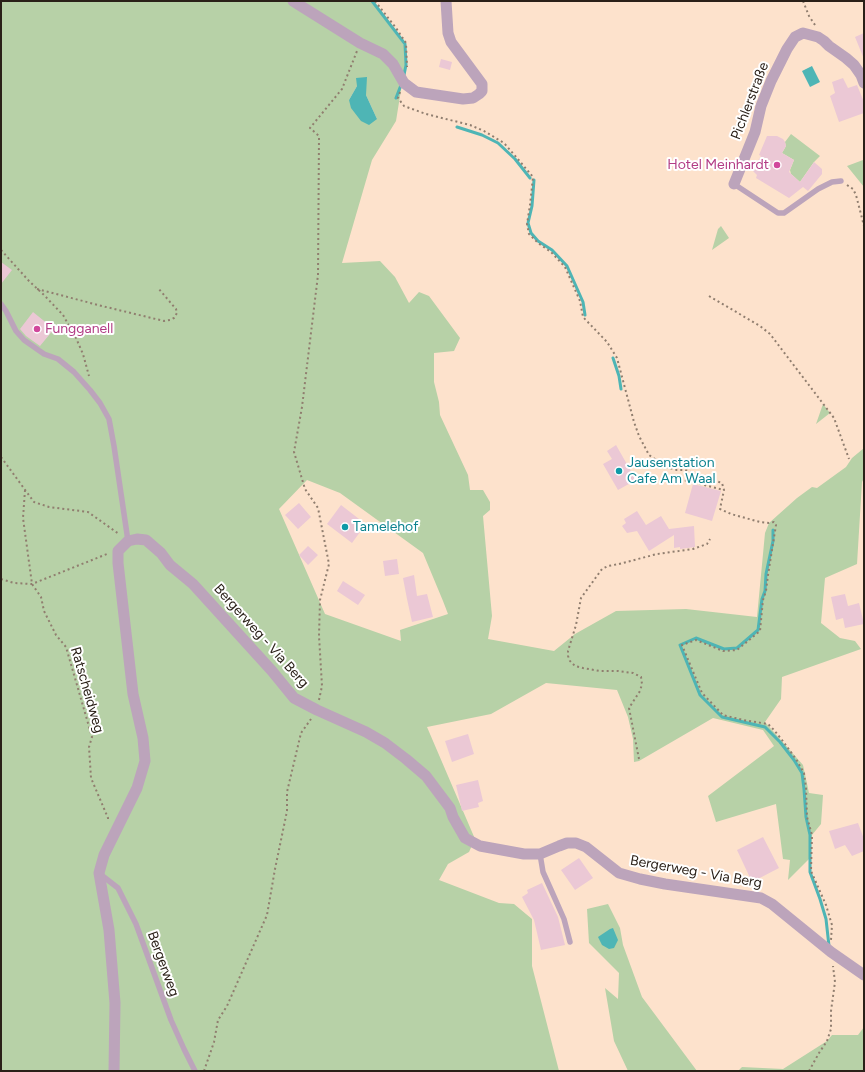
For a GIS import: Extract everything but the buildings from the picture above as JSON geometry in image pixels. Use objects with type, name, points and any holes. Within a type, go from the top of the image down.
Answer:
[{"type":"street","points":[[293,1],[360,43],[383,54],[393,64],[404,83],[416,92],[444,97],[463,99],[473,98],[482,91],[482,84],[451,42],[448,33],[446,1]]},
{"type":"street","name":"Pichlerstraße","points":[[734,184],[754,132],[758,105],[794,37],[803,34],[818,37],[854,65],[864,83]]},
{"type":"street","name":"Bergerweg - Via Berg","points":[[128,541],[137,538],[146,540],[160,553],[170,566],[193,584],[272,670],[294,698],[366,732],[417,768],[426,776],[450,808],[465,838],[480,846],[524,854],[540,854],[567,843],[576,843],[586,847],[619,873],[665,884],[761,898],[772,904],[831,952],[864,975]]},
{"type":"street","points":[[114,1071],[115,1003],[109,930],[99,873],[104,855],[137,788],[145,761],[143,738],[133,694],[118,564],[118,550],[128,541]]},
{"type":"lane","points":[[734,184],[778,213],[784,213],[818,189],[832,182],[841,181]]},
{"type":"lane","points":[[1,304],[16,331],[24,340],[44,354],[58,359],[74,372],[100,403],[109,419],[128,541]]},
{"type":"lane","points":[[540,854],[543,872],[564,919],[570,942]]},
{"type":"lane","name":"Bergerweg","points":[[99,873],[118,888],[136,924],[171,1020],[195,1071]]},
{"type":"path","points":[[374,1],[406,43],[408,65],[404,83],[398,98],[404,106],[426,114],[470,125],[484,131],[504,143],[533,177],[526,224],[529,234],[538,243],[552,252],[565,267],[580,301],[583,317],[607,342],[617,358],[626,397],[639,436],[649,455],[666,467],[677,470],[685,470],[722,483],[724,490],[720,510],[760,522],[774,522],[776,525],[766,591],[763,600],[760,631],[737,650],[723,651],[696,640],[682,646],[702,693],[723,715],[768,724],[796,759],[804,773],[807,817],[812,835],[811,871],[826,905],[832,925],[831,952],[835,982],[831,1011],[831,1029],[827,1041],[818,1053],[809,1071]]},
{"type":"path","points":[[803,1],[809,16],[824,38],[824,41]]},
{"type":"path","points":[[204,1071],[214,1042],[218,1020],[227,1006],[267,915],[287,811],[287,792],[301,734],[317,710],[322,686],[319,636],[320,600],[329,564],[318,508],[305,489],[294,452],[302,407],[318,275],[319,136],[310,128],[342,89],[360,43]]},
{"type":"path","points":[[841,181],[853,189],[856,194],[864,226]]},
{"type":"path","points":[[1,250],[63,315],[83,354],[90,390]]},
{"type":"path","points":[[37,289],[164,321],[170,320],[174,318],[177,313],[176,309],[158,288]]},
{"type":"path","points":[[709,296],[760,326],[770,334],[834,418],[849,459]]},
{"type":"path","points":[[1,457],[34,502],[49,507],[88,512],[128,541]]},
{"type":"path","points":[[680,479],[724,490]]},
{"type":"path","points":[[25,490],[23,518],[32,584]]},
{"type":"path","points":[[640,760],[629,708],[640,691],[642,684],[641,677],[633,673],[618,671],[600,672],[575,666],[570,661],[568,656],[581,598],[602,569],[608,566],[657,554],[693,549],[707,544],[710,539]]},
{"type":"path","points":[[1,579],[14,583],[32,584],[113,551]]},
{"type":"path","name":"Ratscheidweg","points":[[32,584],[41,597],[44,611],[56,635],[66,647],[92,737],[89,747],[91,778],[108,818],[107,826]]},
{"type":"green space","points":[[1,1],[371,1],[404,45],[405,65],[396,121],[372,160],[342,263],[380,261],[395,277],[409,303],[419,292],[429,296],[460,338],[454,351],[434,353],[434,382],[439,402],[440,415],[468,475],[470,490],[483,490],[490,502],[490,510],[483,516],[492,616],[488,639],[554,651],[575,634],[616,611],[686,609],[757,617],[765,533],[769,523],[812,487],[817,488],[846,467],[852,458],[864,448],[864,478],[862,482],[857,564],[825,578],[821,623],[840,638],[855,641],[861,649],[782,677],[781,699],[765,722],[803,765],[809,793],[823,795],[821,824],[812,835],[810,858],[788,880],[790,860],[783,859],[776,804],[716,822],[708,796],[774,746],[763,730],[713,718],[639,761],[634,762],[633,739],[628,717],[617,690],[546,683],[491,714],[427,727],[475,839],[469,852],[448,864],[439,880],[499,903],[514,904],[532,919],[532,966],[559,1071],[1,1071]],"holes":[[[357,86],[366,95],[377,119],[349,100]],[[307,480],[340,493],[423,553],[448,614],[400,630],[401,641],[325,614],[279,509]]]},
{"type":"green space","points":[[791,134],[820,156],[800,182],[791,174],[790,170],[794,160],[782,153],[786,146],[785,142]]},
{"type":"green space","points":[[864,159],[864,187],[847,166]]},
{"type":"green space","points":[[721,226],[729,238],[712,250],[718,229]]},
{"type":"green space","points":[[823,404],[830,413],[816,424]]},
{"type":"green space","points":[[608,904],[620,928],[623,945],[642,997],[697,1071],[628,1071],[614,1041],[605,988],[618,999],[619,973],[589,943],[587,909]]},
{"type":"green space","points":[[864,1027],[864,1071],[738,1071],[742,1067],[783,1069],[827,1041],[832,1035],[858,1035]]},
{"type":"water","points":[[812,66],[820,82],[810,87],[802,71]]},
{"type":"water","points":[[367,77],[366,95],[377,119],[369,125],[361,121],[351,108],[349,100],[357,86],[356,78]]},
{"type":"water","points":[[613,928],[618,940],[614,948],[609,949],[602,945],[598,937]]},
{"type":"waterway","points":[[372,1],[405,44],[406,65],[404,75]]},
{"type":"waterway","points":[[396,98],[401,85]]},
{"type":"waterway","points":[[457,127],[482,135],[498,143],[515,159],[530,178]]},
{"type":"waterway","points":[[534,180],[532,206],[528,223],[531,233],[538,241],[552,250],[567,266],[583,302],[585,315]]},
{"type":"waterway","points":[[613,358],[619,376],[621,389]]},
{"type":"waterway","points":[[773,530],[773,541],[766,574],[765,591],[762,599],[758,630],[737,648],[724,649],[696,638],[680,645],[700,695],[722,717],[765,727],[780,742],[802,773],[806,817],[810,835],[810,872],[826,919],[829,946]]},
{"type":"place","name":"Hotel Meinhardt","points":[[777,165]]},
{"type":"place","name":"Fungganell","points":[[37,329]]},
{"type":"place","name":"Jausenstation Cafe Am Waal","points":[[619,471]]},
{"type":"place","name":"Tamelehof","points":[[345,527]]}]
